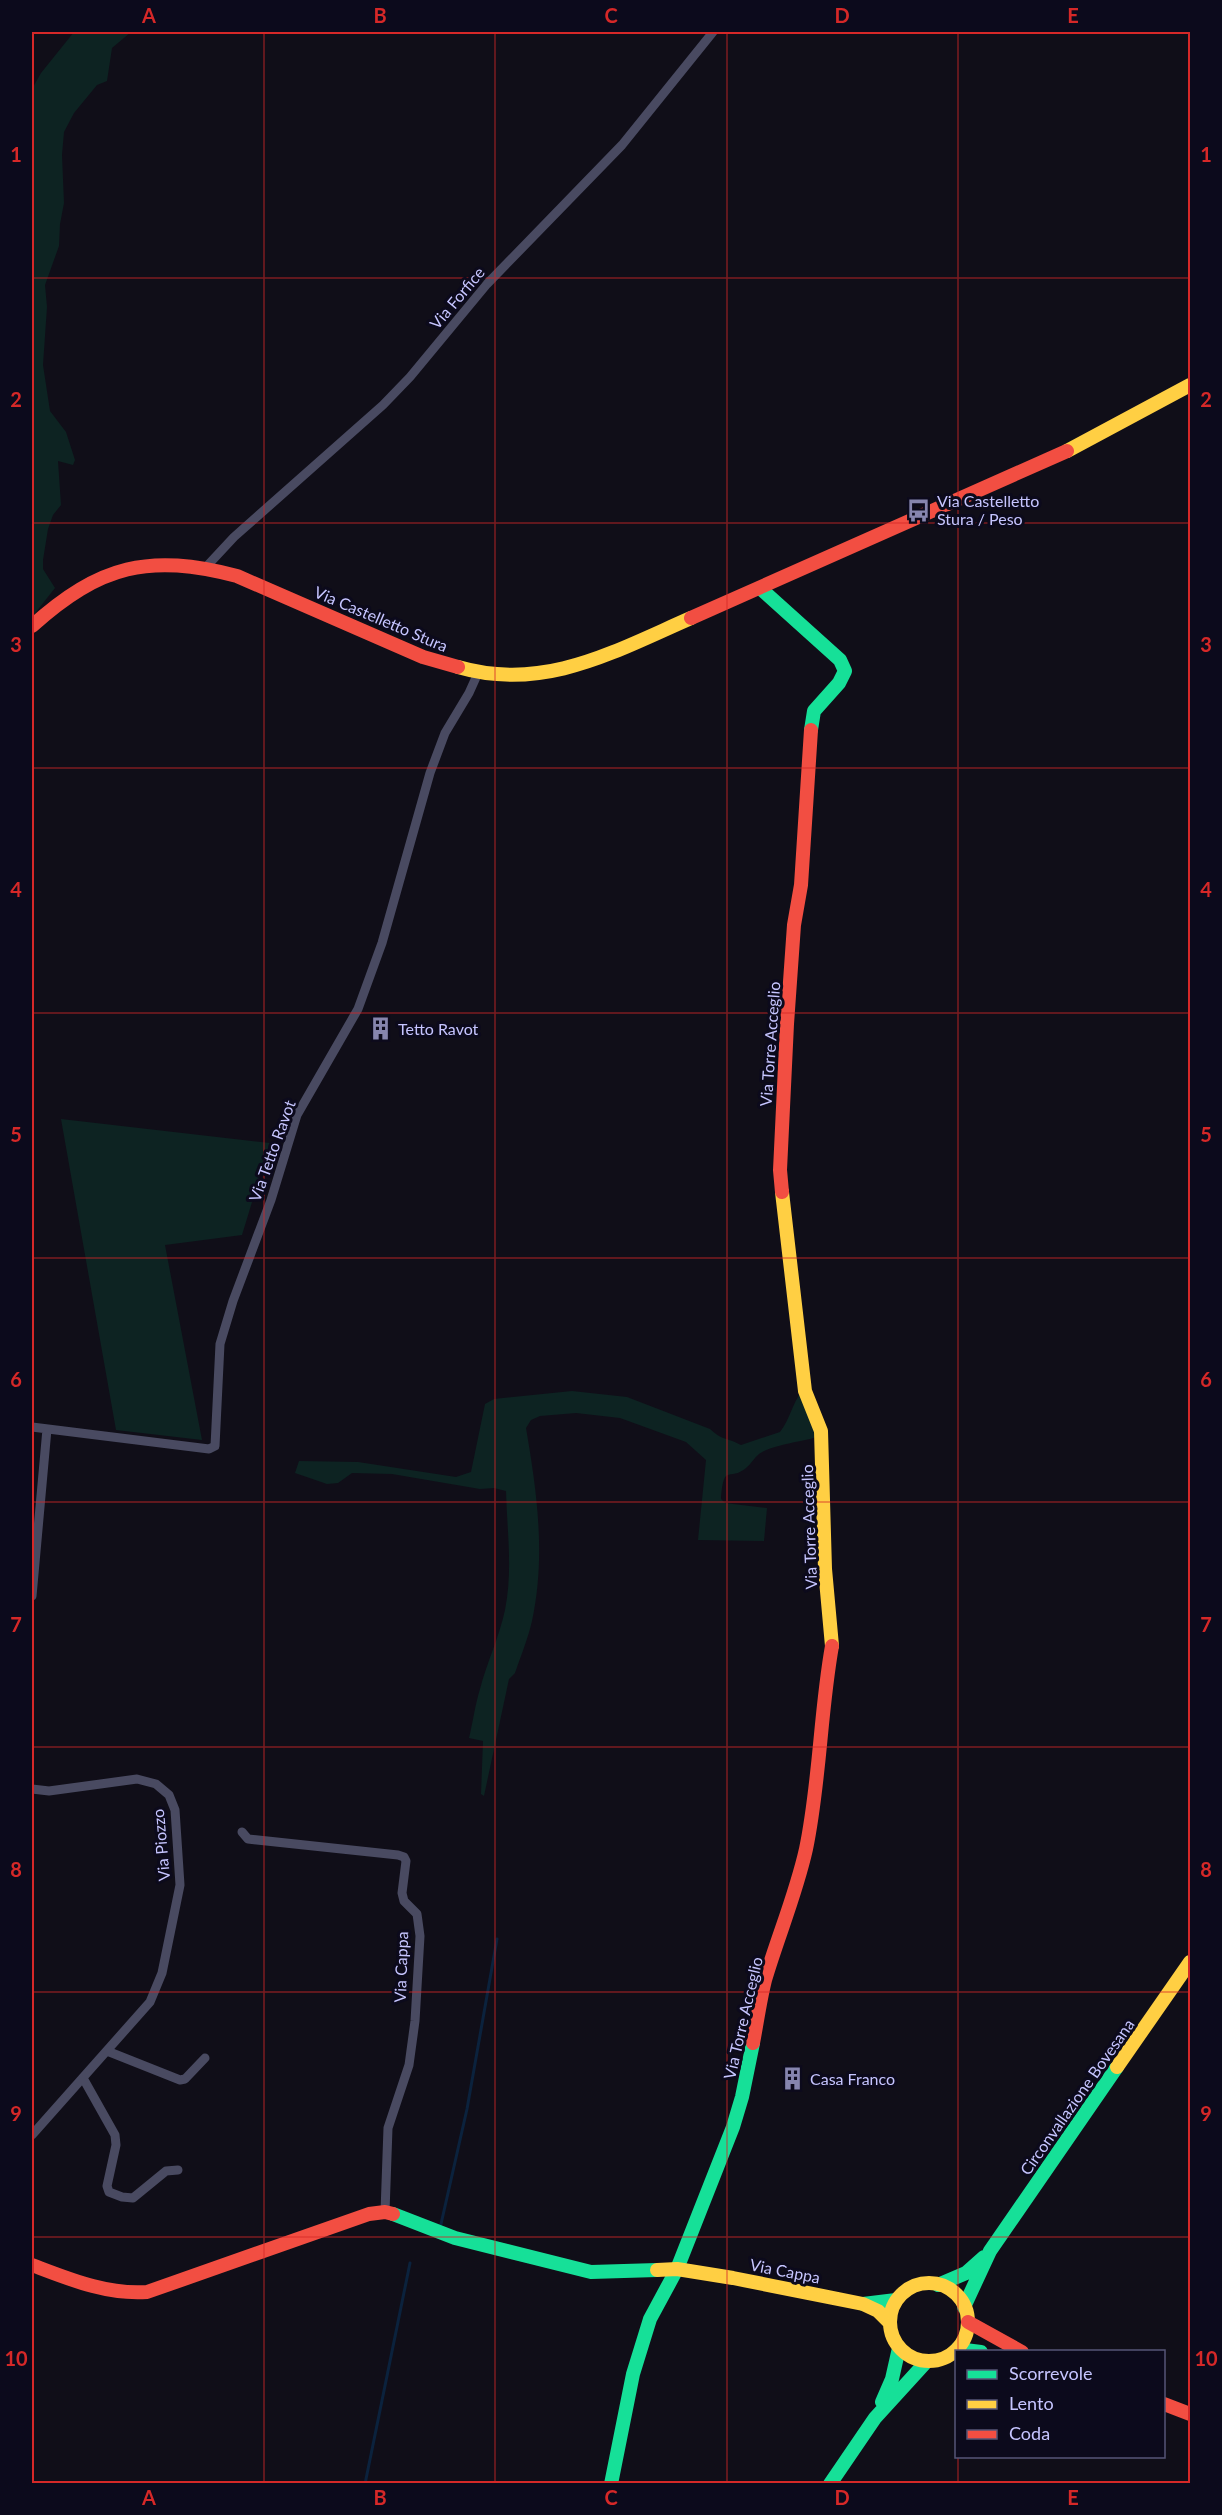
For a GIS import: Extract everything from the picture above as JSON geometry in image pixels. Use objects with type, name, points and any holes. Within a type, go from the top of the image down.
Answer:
[{"type":"street","name":"Via Forfice","points":[[207,567],[234,537],[376,412],[410,377],[487,284],[622,145],[713,32]]},
{"type":"street","name":"Via Castelletto Stura","points":[[32,626],[65,596],[108,574],[159,564],[207,567],[237,576],[423,657],[478,673],[527,676],[560,672],[625,648],[1009,478],[1074,448],[1191,385]]},
{"type":"street","name":"Via Torre Acceglio","points":[[610,2484],[633,2374],[650,2319],[677,2269],[733,2127],[742,2097],[765,1981],[795,1894],[806,1848],[815,1793],[827,1667],[832,1647],[825,1569],[821,1431],[805,1391],[780,1170],[787,1024],[794,925],[801,885],[808,743],[814,711],[839,683],[844,672],[840,660],[760,588]]},
{"type":"street","name":"Via Tetto Ravot","points":[[32,1427],[209,1449],[214,1446],[220,1344],[233,1301],[271,1200],[297,1115],[357,1009],[382,944],[430,773],[445,733],[478,673]]},
{"type":"street","points":[[32,1596],[48,1429]]},
{"type":"street","name":"Via Piozzo","points":[[32,1789],[49,1791],[146,1780],[162,1788],[176,1810],[180,1885],[162,1973],[150,2002],[32,2134]]},
{"type":"street","name":"Via Cappa","points":[[242,1832],[248,1839],[398,1855],[404,1857],[406,1861],[402,1893],[404,1901],[417,1914],[420,1936],[416,2021],[409,2065],[388,2128],[385,2212]]},
{"type":"street","name":"Circonvallazione Bovesana","points":[[964,2307],[990,2251],[1191,1962]]},
{"type":"street","points":[[107,2051],[180,2080],[184,2079],[205,2058]]},
{"type":"street","points":[[83,2078],[115,2135],[116,2145],[108,2186],[109,2192],[133,2198],[166,2171],[178,2170]]},
{"type":"street","name":"Via Cappa","points":[[32,2265],[130,2295],[147,2292],[319,2230],[369,2214],[385,2212],[399,2215],[454,2238],[591,2272],[677,2269],[863,2304]]},
{"type":"street","name":"Circonvallazione Bovesana","points":[[938,2285],[966,2273],[990,2251]]},
{"type":"street","points":[[955,2350],[938,2360],[927,2361],[907,2355],[899,2348],[891,2332],[890,2323],[896,2300],[915,2286],[938,2285],[958,2297],[964,2307],[968,2322],[967,2331],[957,2349],[965,2350]]},
{"type":"street","points":[[863,2304],[896,2300]]},
{"type":"street","points":[[863,2304],[878,2311],[890,2323]]},
{"type":"street","points":[[968,2322],[1018,2350]]},
{"type":"street","points":[[830,2484],[874,2418],[892,2379],[899,2348]]},
{"type":"street","points":[[874,2418],[927,2361]]},
{"type":"street","points":[[1165,2404],[1191,2414]]},
{"type":"green space","points":[[74,32],[131,32],[112,48],[107,81],[97,85],[74,113],[64,132],[62,155],[64,203],[59,246],[45,285],[47,307],[43,365],[50,411],[66,432],[75,460],[73,465],[58,461],[61,505],[53,515],[48,529],[43,560],[43,569],[55,588],[32,617],[32,89],[41,73]]},
{"type":"green space","points":[[61,1119],[270,1143],[242,1235],[165,1245],[202,1440],[116,1430]]},
{"type":"green space","points":[[572,1391],[627,1397],[710,1429],[741,1445],[780,1432],[802,1391],[817,1437],[764,1451],[746,1468],[726,1477],[721,1499],[725,1503],[767,1508],[764,1541],[698,1540],[706,1460],[686,1442],[620,1418],[576,1413],[540,1416],[531,1420],[526,1428],[534,1476],[538,1524],[539,1572],[536,1597],[526,1640],[515,1673],[509,1679],[484,1796],[481,1794],[483,1741],[469,1738],[478,1695],[505,1610],[509,1565],[506,1491],[494,1488],[480,1489],[392,1474],[352,1473],[338,1483],[327,1484],[295,1473],[299,1461],[358,1462],[456,1477],[471,1472],[485,1404],[494,1399]]},
{"type":"waterway","points":[[441,2224],[467,2109],[497,1939]]},
{"type":"waterway","points":[[365,2484],[410,2263]]},
{"type":"traffic: fast","points":[[760,588],[840,660],[845,671],[839,683],[814,711],[811,730]]},
{"type":"traffic: fast","points":[[611,2484],[633,2374],[650,2319],[677,2269],[733,2127],[742,2097],[753,2043]]},
{"type":"traffic: fast","points":[[964,2307],[990,2251],[1117,2067]]},
{"type":"traffic: fast","points":[[393,2214],[455,2238],[591,2272],[657,2270]]},
{"type":"traffic: fast","points":[[938,2285],[966,2273],[984,2257]]},
{"type":"traffic: fast","points":[[863,2304],[896,2300]]},
{"type":"traffic: fast","points":[[882,2402],[892,2379],[899,2348]]},
{"type":"traffic: fast","points":[[957,2349],[965,2350]]},
{"type":"traffic: fast","points":[[830,2484],[875,2418],[927,2361]]},
{"type":"traffic: slow","points":[[1067,451],[1190,385]]},
{"type":"traffic: slow","points":[[458,667],[490,673],[520,675],[549,671],[606,655],[691,618]]},
{"type":"traffic: slow","points":[[782,1192],[805,1391],[821,1431],[825,1569],[832,1646]]},
{"type":"traffic: slow","points":[[1117,2067],[1190,1962]]},
{"type":"traffic: slow","points":[[657,2270],[677,2269],[733,2278],[863,2304],[878,2311],[890,2323]]},
{"type":"traffic: slow","points":[[929,2283],[944,2286],[956,2295],[965,2307],[968,2322],[965,2337],[956,2349],[944,2358],[929,2361],[914,2358],[902,2349],[893,2337],[890,2322],[893,2307],[902,2295],[914,2286],[929,2283]]},
{"type":"traffic: jam","points":[[691,618],[1067,451]]},
{"type":"traffic: jam","points":[[32,626],[80,589],[104,577],[151,566],[177,566],[206,569],[237,576],[423,657],[458,667]]},
{"type":"traffic: jam","points":[[782,1192],[780,1170],[787,1024],[794,925],[801,885],[811,730]]},
{"type":"traffic: jam","points":[[753,2043],[765,1980],[797,1882],[811,1824],[832,1646]]},
{"type":"traffic: jam","points":[[32,2265],[103,2288],[147,2292],[369,2214],[385,2212],[393,2214]]},
{"type":"traffic: jam","points":[[968,2322],[1018,2350]]},
{"type":"traffic: jam","points":[[1165,2404],[1190,2414]]},
{"type":"place","name":"Via Castelletto Stura / Peso","points":[[919,510]]},
{"type":"place","name":"Tetto Ravot","points":[[380,1029]]},
{"type":"place","name":"Casa Franco","points":[[792,2079]]}]
